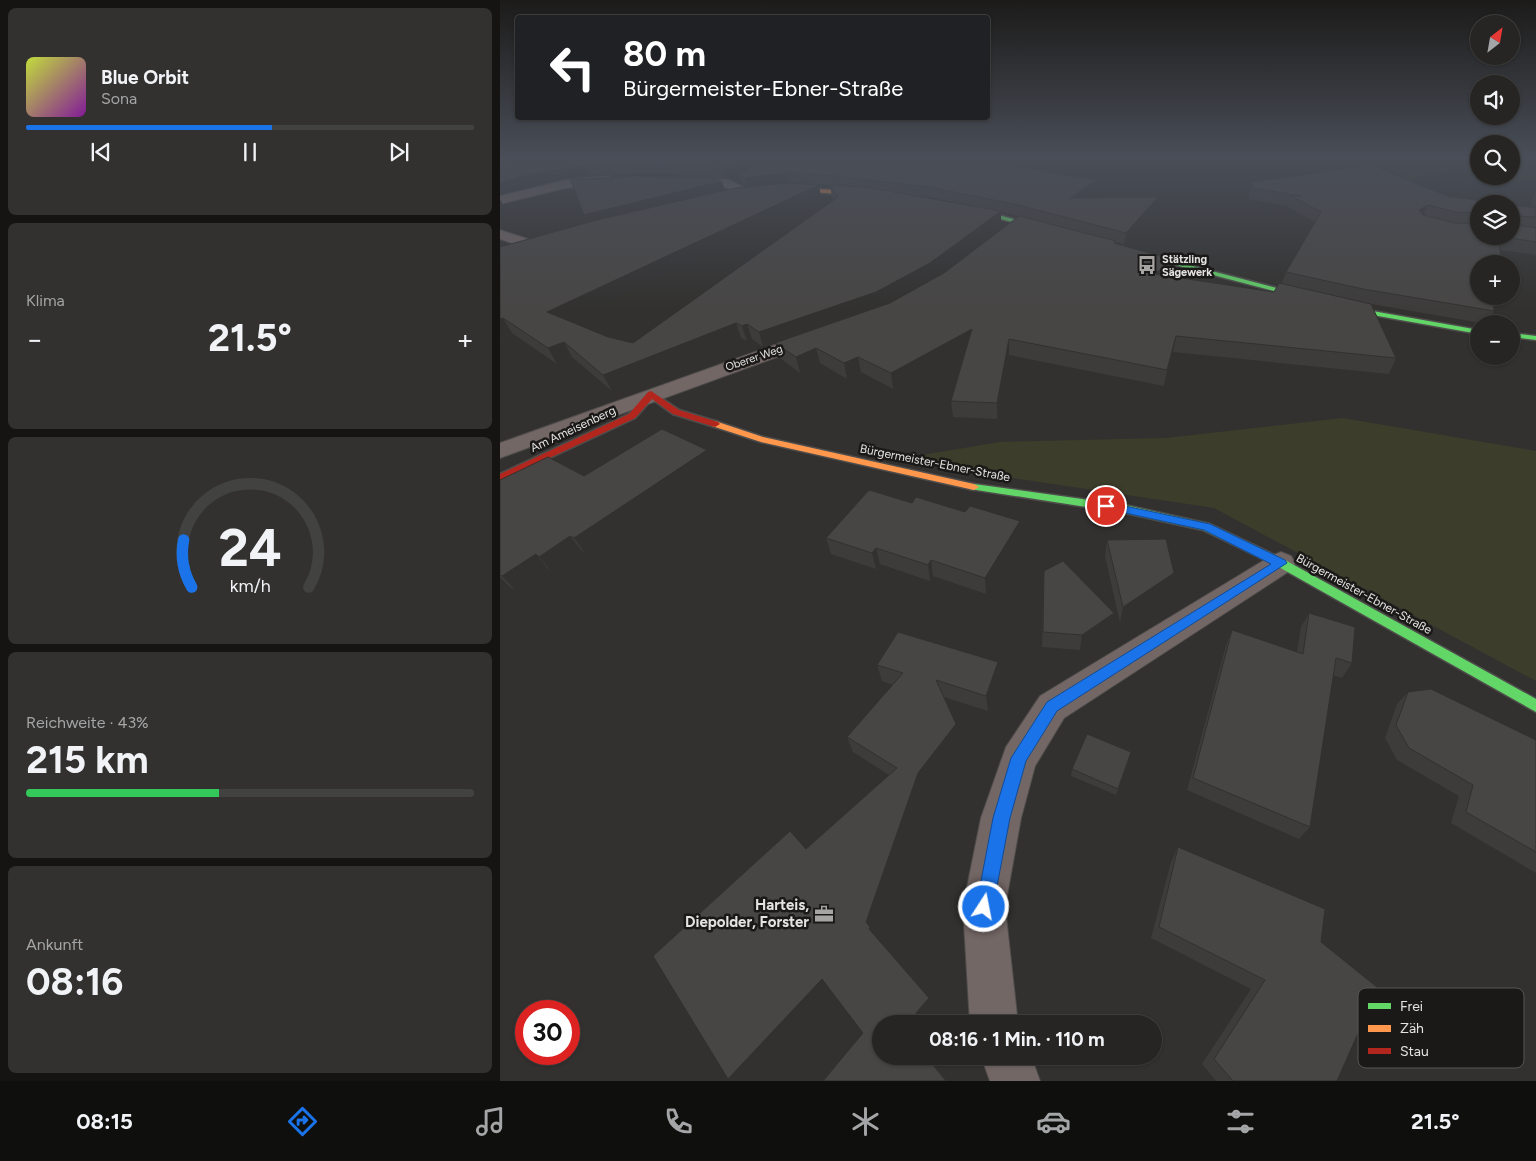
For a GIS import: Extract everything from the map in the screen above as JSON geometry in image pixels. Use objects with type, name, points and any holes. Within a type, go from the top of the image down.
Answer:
[{"type":"street","points":[[967,208],[1064,234]]},
{"type":"street","points":[[994,238],[1017,221]]},
{"type":"street","points":[[500,234],[537,244]]},
{"type":"street","points":[[516,250],[537,244]]},
{"type":"street","points":[[1130,252],[1376,315],[1470,331]]},
{"type":"street","name":"Oberer Weg","points":[[500,451],[651,394],[827,332]]},
{"type":"street","points":[[1520,336],[1536,338]]},
{"type":"street","name":"Am Ameisenberg","points":[[500,478],[632,416],[651,394]]},
{"type":"street","name":"Bürgermeister-Ebner-Straße","points":[[651,394],[676,412],[761,439],[970,486],[1125,509],[1206,527],[1281,563],[1536,706]]},
{"type":"street","points":[[993,1015],[984,907],[1002,818],[1019,758],[1052,707],[1281,563]]},
{"type":"street","points":[[1009,1065],[1015,1081]]},
{"type":"green space","points":[[1343,418],[1536,451],[1536,681],[1214,508],[892,460],[1000,442],[1166,438]]},
{"type":"building","points":[[582,208],[611,208],[584,215]]},
{"type":"building","points":[[647,208],[769,208],[547,312],[608,337],[633,343],[822,208],[987,208],[1001,211],[930,263],[876,292],[759,332],[747,324],[742,326],[736,323],[603,375],[564,342],[548,348],[503,318],[500,319],[500,247]]},
{"type":"building","points":[[1031,208],[1148,208],[1126,233]]},
{"type":"building","points":[[1314,208],[1422,208],[1419,210],[1423,215],[1454,223],[1470,224],[1470,245],[1499,245],[1501,255],[1470,255],[1470,305],[1494,305],[1494,311],[1363,289],[1286,272],[1321,212]]},
{"type":"building","points":[[1441,208],[1470,208],[1470,213],[1455,212]]},
{"type":"building","points":[[1520,208],[1536,208],[1536,217],[1520,216]]},
{"type":"building","points":[[1019,216],[1116,241],[1114,243],[1174,260],[1154,274],[1274,292],[1279,283],[1371,304],[1396,358],[1176,336],[1167,370],[1009,339],[997,403],[951,401],[972,329],[891,373],[858,357],[844,363],[816,348],[796,357],[775,343],[890,303],[944,273]]},
{"type":"building","points":[[1520,225],[1536,228],[1536,242],[1520,239]]},
{"type":"building","points":[[662,429],[707,450],[574,538],[570,536],[539,557],[536,554],[502,576],[500,575],[500,480],[548,457],[584,476]]},
{"type":"building","points":[[869,490],[912,503],[916,497],[965,512],[970,506],[1020,521],[985,578],[931,560],[928,565],[876,548],[872,553],[826,538]]},
{"type":"building","points":[[1166,539],[1174,573],[1123,607],[1107,540]]},
{"type":"building","points":[[1063,561],[1114,613],[1082,635],[1043,632],[1044,571]]},
{"type":"building","points":[[1309,613],[1355,627],[1352,663],[1336,658],[1310,827],[1193,778],[1232,630],[1303,654]]},
{"type":"building","points":[[898,632],[998,662],[986,696],[936,680],[956,724],[918,773],[866,922],[870,927],[869,929],[929,998],[916,1013],[918,1015],[872,1015],[872,1065],[933,1065],[946,1081],[823,1081],[863,1033],[822,979],[728,1079],[653,956],[790,831],[806,849],[897,768],[847,737],[903,673],[877,665]]},
{"type":"building","points":[[1431,689],[1536,740],[1536,852],[1466,812],[1473,785],[1409,748],[1396,725],[1408,692]]},
{"type":"building","points":[[1087,734],[1131,752],[1118,789],[1072,769]]},
{"type":"building","points":[[1178,847],[1325,909],[1321,942],[1378,988],[1358,988],[1358,1033],[1337,1081],[1233,1081],[1214,1059],[1265,980],[1159,927]]},
{"type":"traffic: fast","points":[[967,208],[1049,230]]},
{"type":"traffic: fast","points":[[1139,254],[1350,309],[1470,330]]},
{"type":"traffic: fast","points":[[1520,336],[1536,338]]},
{"type":"traffic: fast","points":[[974,487],[1125,509],[1206,527],[1281,563],[1536,706]]},
{"type":"traffic: slow","points":[[715,424],[761,439],[974,487]]},
{"type":"traffic: jam","points":[[500,478],[632,416],[651,394],[676,412],[715,424]]},
{"type":"place","name":"Stätzling Sägewerk","points":[[1147,265]]},
{"type":"place","name":"Harteis, Diepolder, Forster","points":[[824,914]]},
{"type":"route","points":[[984,907],[1002,818],[1019,758],[1052,707],[1281,563],[1206,527],[1106,506]]}]
